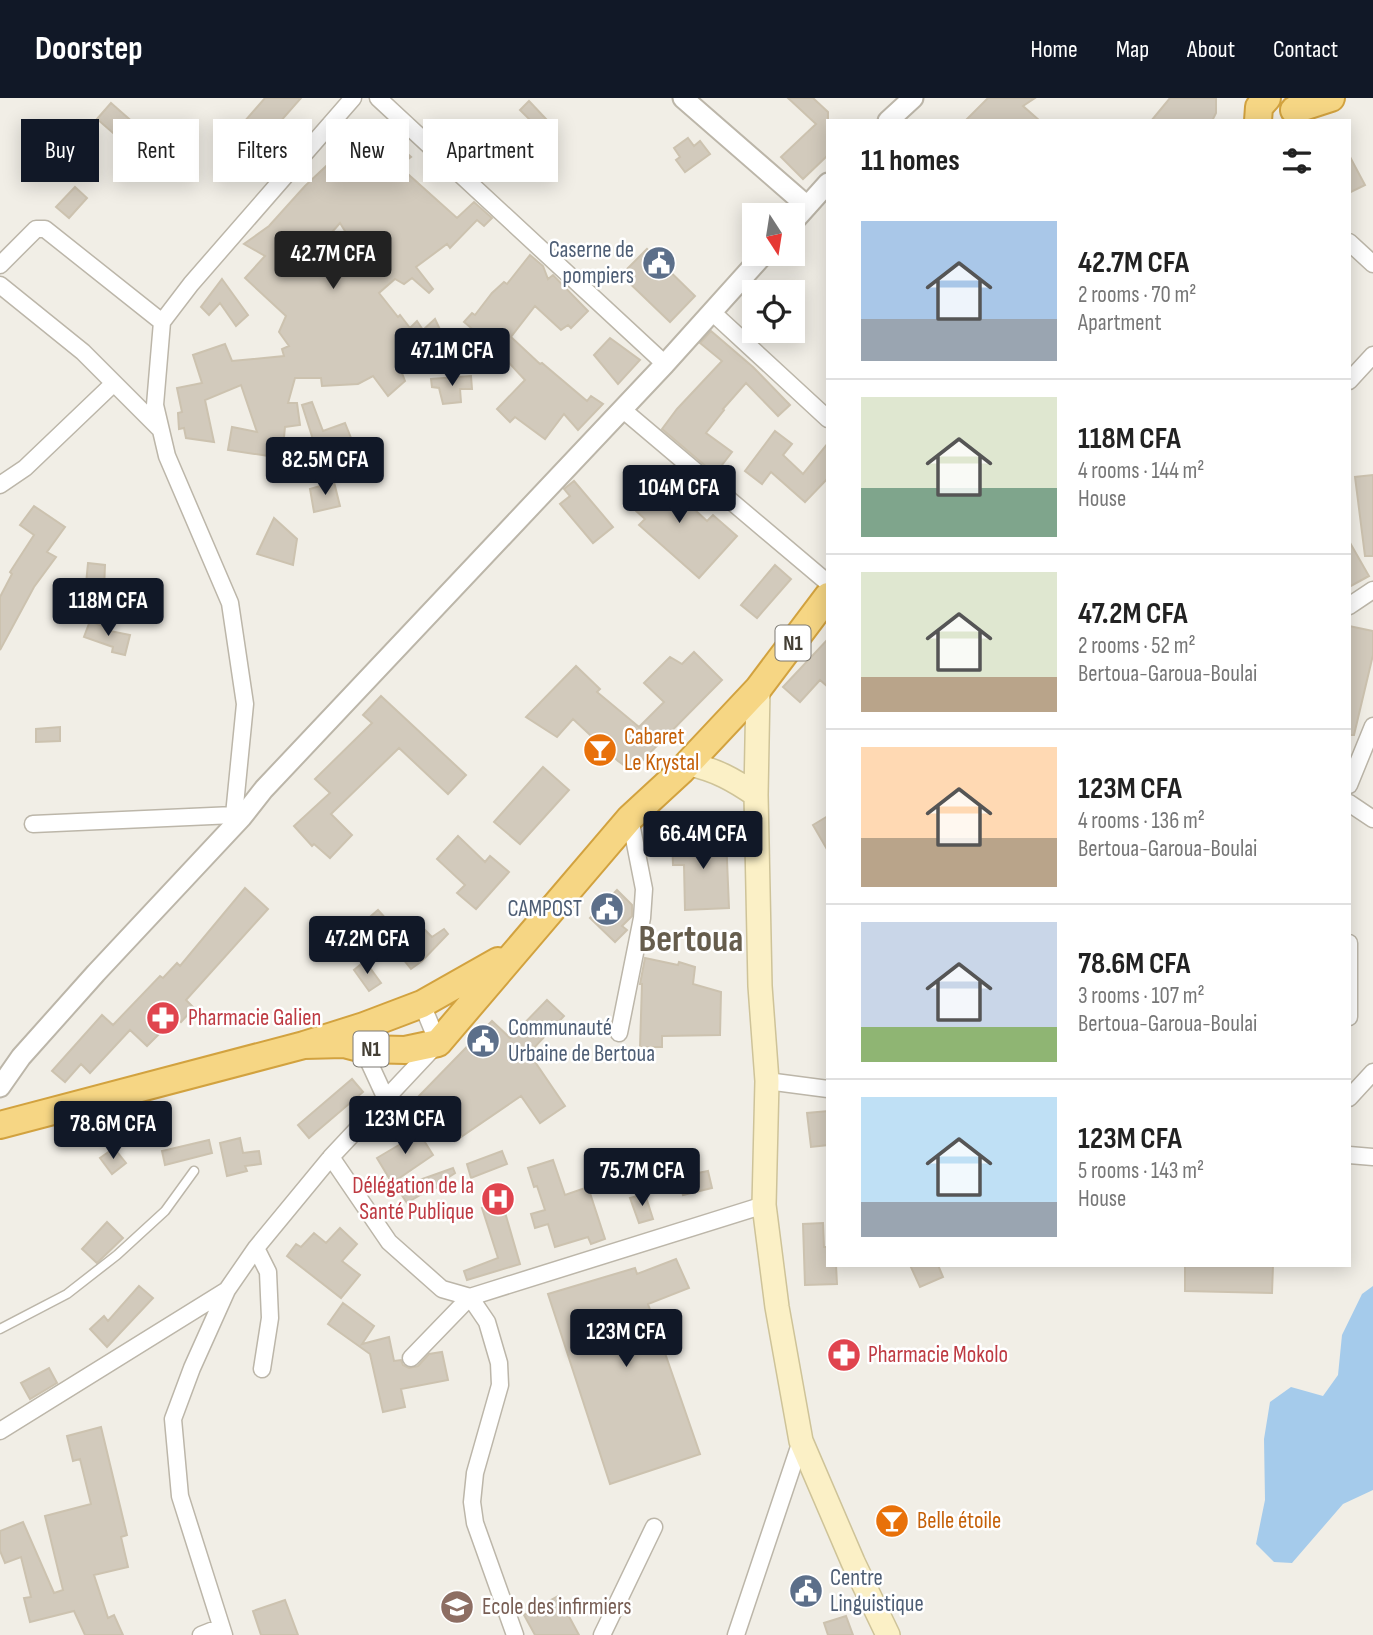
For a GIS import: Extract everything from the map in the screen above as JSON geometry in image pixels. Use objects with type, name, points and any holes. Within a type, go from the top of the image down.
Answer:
[{"type":"highway","points":[[1258,119],[1259,107],[1267,98]]},
{"type":"highway","points":[[1291,110],[1331,98]]},
{"type":"highway","name":"N1","points":[[364,1037],[405,1050],[438,1043],[630,818],[681,771],[758,689],[826,599]]},
{"type":"highway","name":"N1","points":[[0,1125],[304,1045],[344,1044],[364,1037],[518,948]]},
{"type":"main road","points":[[758,689],[760,986],[767,1080],[764,1205],[777,1307],[801,1441],[888,1635]]},
{"type":"main road","points":[[681,771],[688,764],[709,768],[730,777],[757,795]]},
{"type":"street","points":[[238,816],[246,704],[230,603],[167,456],[155,405],[162,322],[191,284],[353,98]]},
{"type":"street","points":[[378,98],[665,364]]},
{"type":"street","points":[[683,98],[807,206]]},
{"type":"street","points":[[890,119],[913,98]]},
{"type":"street","points":[[805,208],[826,185]]},
{"type":"street","points":[[0,265],[36,229],[45,229],[162,322]]},
{"type":"street","points":[[1351,245],[1373,264]]},
{"type":"street","points":[[0,1087],[21,1057],[238,816],[665,364],[753,266]]},
{"type":"street","points":[[0,285],[83,352],[161,430]]},
{"type":"street","points":[[712,312],[826,417]]},
{"type":"street","points":[[1351,379],[1373,355]]},
{"type":"street","points":[[0,485],[24,468],[114,383]]},
{"type":"street","points":[[622,409],[826,581]]},
{"type":"street","points":[[1351,605],[1373,590]]},
{"type":"street","points":[[1351,780],[1373,726]]},
{"type":"street","points":[[1351,804],[1373,820]]},
{"type":"street","points":[[33,824],[238,816]]},
{"type":"street","points":[[619,1033],[642,918],[644,889],[630,818]]},
{"type":"street","points":[[201,1635],[223,1631],[180,1496],[173,1419],[192,1368],[227,1290],[256,1248],[331,1157],[438,1043],[422,1004]]},
{"type":"street","points":[[364,1037],[386,1099]]},
{"type":"street","points":[[1351,1096],[1373,1072]]},
{"type":"street","points":[[767,1080],[826,1089]]},
{"type":"street","points":[[1351,1155],[1373,1157]]},
{"type":"street","points":[[331,1157],[389,1242],[442,1289],[470,1297],[487,1322],[499,1363],[500,1385],[475,1473],[472,1502],[475,1523],[515,1635]]},
{"type":"street","points":[[411,1358],[470,1297],[764,1205]]},
{"type":"street","points":[[256,1248],[268,1272],[270,1318],[262,1369]]},
{"type":"street","points":[[0,1431],[227,1290]]},
{"type":"street","points":[[736,1635],[801,1441]]},
{"type":"street","points":[[602,1635],[654,1527]]},
{"type":"lane","points":[[0,1329],[67,1294],[117,1255],[165,1211],[194,1171]]},
{"type":"water","points":[[1373,1286],[1373,1490],[1343,1504],[1292,1563],[1274,1562],[1256,1544],[1265,1500],[1264,1439],[1270,1402],[1291,1387],[1323,1396],[1338,1375],[1342,1335],[1362,1294]]},
{"type":"building","points":[[265,98],[301,98],[283,119],[247,119]]},
{"type":"building","points":[[788,98],[813,98],[828,112],[826,157],[803,179],[781,157],[816,124]]},
{"type":"building","points":[[988,98],[1035,98],[1023,106],[1038,119],[967,119]]},
{"type":"building","points":[[1170,98],[1216,98],[1216,113],[1213,119],[1153,119]]},
{"type":"building","points":[[529,101],[546,119],[529,119],[520,110]]},
{"type":"building","points":[[111,103],[129,119],[113,119],[113,133],[97,119]]},
{"type":"building","points":[[688,138],[694,146],[700,141],[710,154],[685,172],[676,160],[680,157],[674,148]]},
{"type":"building","points":[[1351,159],[1365,185],[1351,192]]},
{"type":"building","points":[[326,166],[326,182],[409,182],[409,175],[457,218],[474,202],[492,218],[484,226],[477,220],[450,248],[447,244],[416,267],[433,289],[429,293],[412,278],[404,284],[395,279],[379,293],[410,328],[417,321],[423,330],[435,319],[445,340],[433,350],[429,346],[420,352],[417,348],[397,360],[405,381],[388,396],[373,376],[358,384],[322,386],[321,378],[295,378],[288,403],[297,403],[300,425],[285,427],[282,458],[228,450],[232,427],[257,432],[241,385],[205,400],[214,442],[186,438],[184,428],[179,429],[178,413],[182,412],[177,388],[202,383],[193,355],[225,344],[232,361],[284,356],[282,349],[289,346],[279,332],[286,316],[245,278],[265,256],[244,244],[269,226]],"holes":[[[340,223],[353,244],[338,265],[318,248]]]},
{"type":"building","points":[[75,187],[87,198],[69,218],[56,207]]},
{"type":"building","points":[[647,249],[695,296],[670,322],[621,275]]},
{"type":"building","points":[[530,255],[543,266],[548,279],[553,275],[588,311],[571,328],[568,325],[561,330],[535,306],[511,337],[587,401],[591,396],[603,404],[578,430],[564,414],[545,439],[515,417],[510,422],[497,409],[525,380],[496,349],[464,322],[472,313],[475,315],[504,282],[507,284]]},
{"type":"building","points":[[222,279],[248,315],[236,326],[220,303],[209,315],[201,307]]},
{"type":"building","points":[[711,331],[753,367],[790,405],[778,416],[746,383],[706,433],[732,452],[715,474],[662,429],[722,361],[700,343]]},
{"type":"building","points":[[610,338],[640,360],[618,384],[594,355]]},
{"type":"building","points":[[471,376],[472,389],[460,389],[461,402],[443,404],[439,388],[432,387],[431,379]]},
{"type":"building","points":[[312,402],[323,431],[345,423],[355,448],[338,455],[335,445],[317,452],[302,405]]},
{"type":"building","points":[[775,431],[792,444],[783,455],[803,474],[826,445],[826,480],[805,502],[771,472],[762,484],[745,471]]},
{"type":"building","points":[[652,470],[707,521],[713,515],[737,536],[699,578],[639,525],[645,519],[624,500]]},
{"type":"building","points":[[1373,475],[1373,556],[1365,556],[1355,477]]},
{"type":"building","points":[[574,481],[613,527],[593,543],[560,504],[570,496],[564,489]]},
{"type":"building","points":[[334,482],[340,506],[314,512],[310,489]]},
{"type":"building","points":[[34,506],[65,527],[47,552],[56,557],[34,587],[0,650],[0,597],[12,574],[10,572],[34,535],[20,525]]},
{"type":"building","points":[[274,518],[297,539],[293,565],[257,554]]},
{"type":"building","points":[[1351,544],[1369,576],[1351,586]]},
{"type":"building","points":[[88,563],[105,565],[104,590],[86,584]]},
{"type":"building","points":[[775,565],[791,579],[757,618],[741,605]]},
{"type":"building","points":[[90,621],[105,627],[105,630],[130,635],[125,655],[112,652],[113,647],[84,637]]},
{"type":"building","points":[[1351,626],[1373,631],[1373,655],[1354,735],[1351,735]]},
{"type":"building","points":[[826,641],[826,685],[820,680],[800,702],[783,687]]},
{"type":"building","points":[[694,652],[722,680],[632,771],[573,719],[557,737],[526,717],[576,666],[600,689],[597,692],[639,727],[664,702],[644,683],[670,657],[682,664]]},
{"type":"building","points":[[381,696],[466,775],[448,794],[399,748],[331,814],[352,835],[330,858],[314,844],[312,846],[294,826],[330,793],[315,779],[372,723],[363,715]]},
{"type":"building","points":[[60,727],[60,741],[36,742],[36,729]]},
{"type":"building","points":[[543,767],[569,790],[520,844],[494,822]]},
{"type":"building","points":[[826,817],[826,848],[813,825]]},
{"type":"building","points":[[458,836],[485,862],[490,856],[509,872],[476,909],[457,893],[465,885],[437,859]]},
{"type":"building","points":[[726,836],[729,908],[685,910],[684,865],[673,865],[672,838]]},
{"type":"building","points":[[245,888],[268,909],[186,1000],[194,1008],[181,1022],[176,1017],[147,1046],[130,1030],[90,1073],[81,1064],[65,1082],[52,1071],[102,1015],[113,1025],[160,976],[163,978],[177,963],[180,966]]},
{"type":"building","points":[[617,890],[632,905],[632,916],[622,926],[627,930],[615,942],[590,918]]},
{"type":"building","points":[[378,910],[396,930],[375,949],[356,929]]},
{"type":"building","points":[[424,929],[432,937],[444,929],[448,934],[411,969],[403,959],[421,946],[414,939]]},
{"type":"building","points":[[645,958],[695,967],[693,984],[721,992],[720,1035],[662,1036],[662,1047],[640,1047],[640,984]]},
{"type":"building","points":[[365,961],[381,983],[369,991],[354,970]]},
{"type":"building","points":[[547,1000],[564,1016],[529,1053],[565,1106],[540,1123],[521,1096],[455,1141],[439,1117],[418,1097],[492,1021],[510,1038]]},
{"type":"building","points":[[352,1079],[363,1092],[309,1138],[298,1125]]},
{"type":"building","points":[[826,1111],[826,1145],[811,1147],[807,1113]]},
{"type":"building","points":[[416,1128],[433,1155],[392,1183],[377,1158],[404,1142],[401,1137]]},
{"type":"building","points":[[240,1138],[243,1153],[259,1151],[261,1164],[245,1166],[247,1171],[227,1176],[220,1143]]},
{"type":"building","points":[[209,1140],[212,1153],[165,1165],[162,1151]]},
{"type":"building","points":[[114,1148],[126,1163],[112,1174],[100,1158]]},
{"type":"building","points":[[502,1151],[507,1164],[471,1178],[467,1164]]},
{"type":"building","points":[[553,1160],[565,1195],[588,1187],[605,1239],[591,1244],[588,1237],[555,1247],[548,1224],[535,1228],[531,1214],[545,1210],[528,1168]]},
{"type":"building","points":[[453,1168],[455,1173],[446,1179],[448,1183],[436,1188],[435,1186],[407,1203],[397,1188]]},
{"type":"building","points":[[708,1171],[712,1188],[683,1195],[678,1177]]},
{"type":"building","points":[[645,1194],[653,1219],[639,1223],[630,1198]]},
{"type":"building","points":[[502,1202],[520,1264],[467,1280],[464,1271],[498,1258],[482,1208]]},
{"type":"building","points":[[107,1222],[123,1238],[97,1263],[82,1249]]},
{"type":"building","points":[[823,1223],[826,1267],[836,1267],[837,1284],[805,1285],[803,1224]]},
{"type":"building","points":[[340,1228],[357,1244],[342,1261],[360,1275],[341,1298],[287,1256],[296,1244],[301,1247],[314,1233],[326,1243]]},
{"type":"building","points":[[676,1259],[689,1288],[648,1304],[700,1454],[610,1484],[548,1294],[635,1268],[637,1274]]},
{"type":"building","points":[[911,1267],[939,1267],[943,1277],[920,1287]]},
{"type":"building","points":[[1185,1267],[1273,1267],[1272,1293],[1185,1291]]},
{"type":"building","points":[[139,1286],[153,1298],[107,1347],[90,1329],[104,1316],[108,1321]]},
{"type":"building","points":[[343,1303],[374,1326],[362,1344],[389,1337],[394,1361],[401,1360],[403,1365],[409,1368],[418,1366],[429,1354],[442,1352],[448,1380],[401,1389],[405,1407],[383,1412],[370,1354],[328,1324]]},
{"type":"building","points":[[49,1368],[57,1383],[30,1399],[21,1383]]},
{"type":"building","points":[[101,1427],[127,1535],[121,1537],[128,1567],[94,1575],[108,1618],[114,1615],[123,1635],[85,1635],[74,1611],[30,1622],[24,1598],[31,1597],[21,1557],[5,1563],[0,1551],[0,1531],[23,1522],[54,1593],[63,1590],[45,1516],[91,1504],[80,1459],[73,1461],[67,1436]]},
{"type":"building","points":[[558,1596],[579,1635],[535,1635],[524,1615]]},
{"type":"building","points":[[285,1600],[298,1635],[261,1635],[253,1611]]},
{"type":"building","points":[[846,1616],[853,1635],[828,1635],[824,1623]]},
{"type":"place","name":"Caserne de pompiers","points":[[659,263]]},
{"type":"place","name":"Cabaret Le Krystal","points":[[600,750]]},
{"type":"place","name":"CAMPOST","points":[[607,909]]},
{"type":"place","name":"Pharmacie Galien","points":[[163,1018]]},
{"type":"place","name":"Communauté Urbaine de Bertoua","points":[[483,1041]]},
{"type":"place","name":"Délégation de la Santé Publique","points":[[498,1199]]},
{"type":"place","name":"Pharmacie Mokolo","points":[[844,1355]]},
{"type":"place","name":"Belle étoile","points":[[892,1521]]},
{"type":"place","name":"Centre Linguistique","points":[[806,1591]]},
{"type":"place","name":"Ecole des infirmiers","points":[[457,1607]]},
{"type":"district","name":"Bertoua","points":[[691,940]]}]
